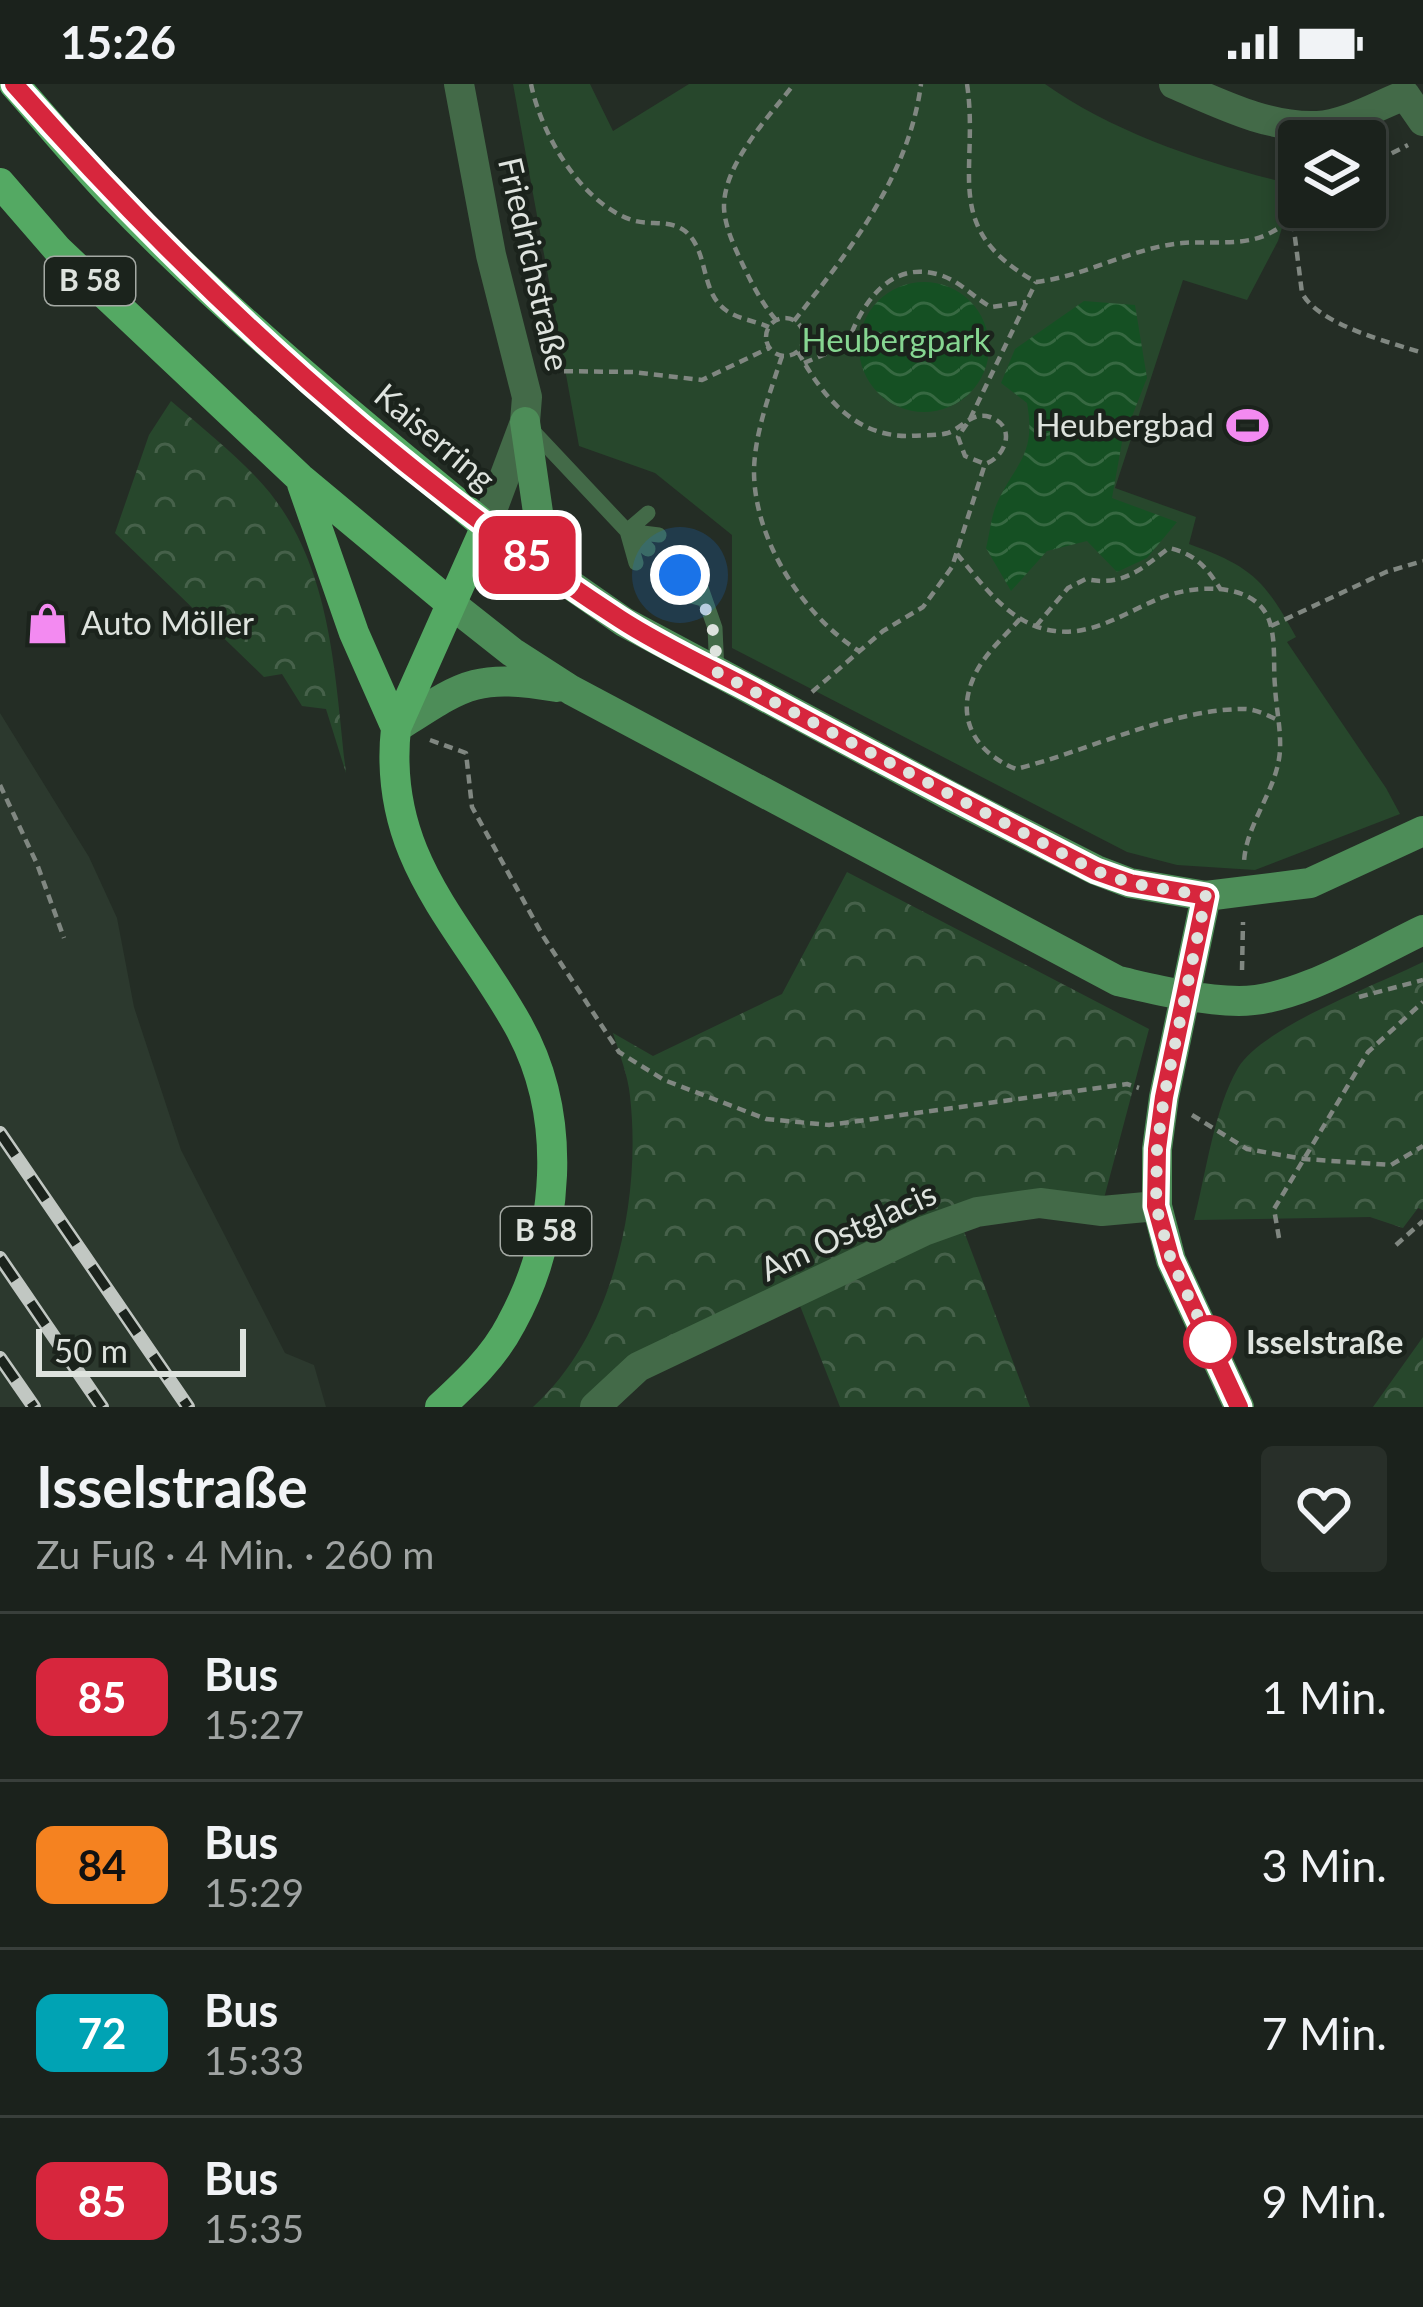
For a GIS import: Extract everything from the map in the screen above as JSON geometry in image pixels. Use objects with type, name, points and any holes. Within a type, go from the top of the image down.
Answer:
[{"type":"main road","name":"Kaiserring","points":[[14,84],[113,195],[238,314],[486,526],[624,622],[790,711],[1096,871],[1130,883],[1206,896],[1310,883],[1423,831]]},
{"type":"main road","name":"B 58","points":[[0,182],[58,250],[300,478],[450,603]]},
{"type":"main road","points":[[525,422],[546,568]]},
{"type":"main road","name":"B 58","points":[[300,478],[354,633],[396,728]]},
{"type":"main road","name":"B 58","points":[[440,1407],[479,1370],[511,1326],[543,1247],[551,1202],[552,1154],[541,1084],[520,1027],[439,908],[411,845],[392,763],[396,728],[486,526]]},
{"type":"main road","points":[[450,603],[571,690],[1118,981],[1187,997],[1244,1001],[1306,986],[1423,930]]},
{"type":"main road","points":[[396,728],[466,684],[517,680],[571,690]]},
{"type":"main road","points":[[1206,896],[1164,1097],[1156,1206],[1171,1260],[1239,1407]]},
{"type":"street","name":"Friedrichstraße","points":[[459,84],[491,254],[527,397],[525,422],[486,526]]},
{"type":"street","points":[[1174,84],[1233,110],[1321,127],[1408,96]]},
{"type":"street","name":"Am Ostglacis","points":[[595,1407],[638,1367],[924,1232],[977,1213],[1040,1203],[1102,1211],[1156,1206]]},
{"type":"lane","points":[[525,422],[648,549]]},
{"type":"lane","points":[[627,531],[648,513]]},
{"type":"lane","points":[[627,531],[659,535]]},
{"type":"lane","points":[[627,531],[636,563]]},
{"type":"lane","points":[[686,569],[715,628],[717,672]]},
{"type":"lane","points":[[669,590],[703,599]]},
{"type":"path","points":[[531,84],[559,152],[596,196],[609,209],[637,223],[671,224],[686,232],[698,249],[713,298],[739,318],[770,327]]},
{"type":"path","points":[[776,320],[760,301],[739,256],[724,206],[748,146],[794,84]]},
{"type":"path","points":[[794,320],[863,230],[891,181],[921,84]]},
{"type":"path","points":[[967,84],[972,119],[968,204],[976,229],[995,251],[1036,282],[1064,278],[1139,251],[1262,238],[1278,228]]},
{"type":"path","points":[[1386,156],[1423,136]]},
{"type":"path","points":[[1294,228],[1307,303],[1352,330],[1423,353]]},
{"type":"path","points":[[804,363],[847,345],[864,302],[885,284],[907,274],[944,276],[991,308],[1027,302]]},
{"type":"path","points":[[794,320],[804,335],[798,352],[804,363],[830,401],[854,422],[887,436],[950,433],[970,419],[991,417],[1005,433],[1003,453],[985,464],[974,463],[959,447],[958,436],[970,419],[1036,282]]},
{"type":"path","points":[[769,348],[770,327],[776,320],[794,320]]},
{"type":"path","points":[[522,371],[633,372],[702,380],[769,348]]},
{"type":"path","points":[[769,348],[782,356],[798,352]]},
{"type":"path","points":[[782,356],[757,448],[754,476],[759,504],[781,562],[802,598],[813,614],[859,651]]},
{"type":"path","points":[[790,711],[859,651],[923,607],[952,567],[985,464]]},
{"type":"path","points":[[1036,626],[1068,588],[1086,579],[1109,584],[1169,548],[1188,553],[1207,568],[1222,590]]},
{"type":"path","points":[[957,554],[1020,619],[1073,632],[1099,626],[1180,591],[1222,590],[1256,602],[1269,617],[1280,755],[1245,852]]},
{"type":"path","points":[[1270,626],[1386,572],[1423,561]]},
{"type":"path","points":[[1020,619],[971,681],[968,707],[977,746],[993,760],[1016,769],[1170,722],[1248,708],[1280,721]]},
{"type":"path","points":[[396,728],[466,753],[472,807],[543,936],[619,1052],[664,1080],[766,1119],[829,1125],[1127,1084],[1164,1097],[1247,1149],[1391,1166],[1423,1146]]},
{"type":"path","points":[[0,785],[37,864],[64,938]]},
{"type":"path","points":[[1244,893],[1244,1001]]},
{"type":"path","points":[[1279,1238],[1274,1208],[1368,1052],[1423,1002]]},
{"type":"path","points":[[1396,1245],[1423,1221]]},
{"type":"shaded area","points":[[0,713],[89,857],[117,918],[134,1007],[181,1150],[285,1353],[314,1365],[326,1407],[0,1407]]},
{"type":"green space","name":"Heubergpark","points":[[513,84],[590,84],[613,131],[689,84],[1045,84],[1133,133],[1278,181],[1278,228],[1282,228],[1247,300],[1183,280],[1115,488],[1196,517],[1189,544],[1242,568],[1265,588],[1296,637],[1287,642],[1400,814],[1255,870],[1177,865],[1127,852],[732,648],[732,535],[655,473],[579,446]]},
{"type":"green space","points":[[171,401],[255,476],[281,507],[300,541],[325,615],[346,773],[326,709],[302,706],[282,674],[264,677],[115,533],[149,435]]},
{"type":"green space","points":[[847,872],[1149,1029],[1103,1202],[956,1210],[1030,1407],[840,1407],[793,1288],[589,1407],[533,1407],[584,1343],[602,1305],[626,1222],[633,1137],[630,1096],[613,1033],[653,1056],[782,994]]},
{"type":"green space","points":[[1423,962],[1423,1210],[1418,1208],[1403,1228],[1370,1217],[1194,1220],[1223,1103],[1238,1068],[1251,1053],[1295,1023]]},
{"type":"green space","points":[[1423,1337],[1423,1407],[1373,1407]]},
{"type":"water","points":[[924,282],[949,287],[970,301],[984,322],[989,347],[984,372],[970,393],[949,407],[924,412],[899,407],[878,393],[864,372],[859,347],[864,322],[878,301],[899,287]]},
{"type":"water","points":[[1084,301],[1135,305],[1147,378],[1122,442],[1112,498],[1177,522],[1147,558],[1117,572],[1087,541],[1047,551],[1011,591],[986,548],[996,506],[1027,446],[1029,420],[1027,403],[1001,383],[1015,349]]},
{"type":"railway","points":[[0,1133],[188,1407]]},
{"type":"railway","points":[[0,1258],[102,1407]]},
{"type":"railway","points":[[0,1358],[34,1407]]},
{"type":"bus line","name":"85","points":[[14,84],[113,195],[366,428],[486,526],[624,622],[1096,871],[1130,883],[1206,896],[1164,1097],[1156,1206],[1171,1260],[1239,1407]]},
{"type":"place","name":"Heubergbad","points":[[1248,425]]},
{"type":"place","name":"Auto Möller","points":[[47,623]]},
{"type":"place","name":"Isselstraße","points":[[1210,1342]]},
{"type":"route","points":[[680,575],[703,599],[715,628],[717,672],[1096,871],[1130,883],[1206,896],[1164,1097],[1156,1206],[1171,1260],[1210,1342]]}]
